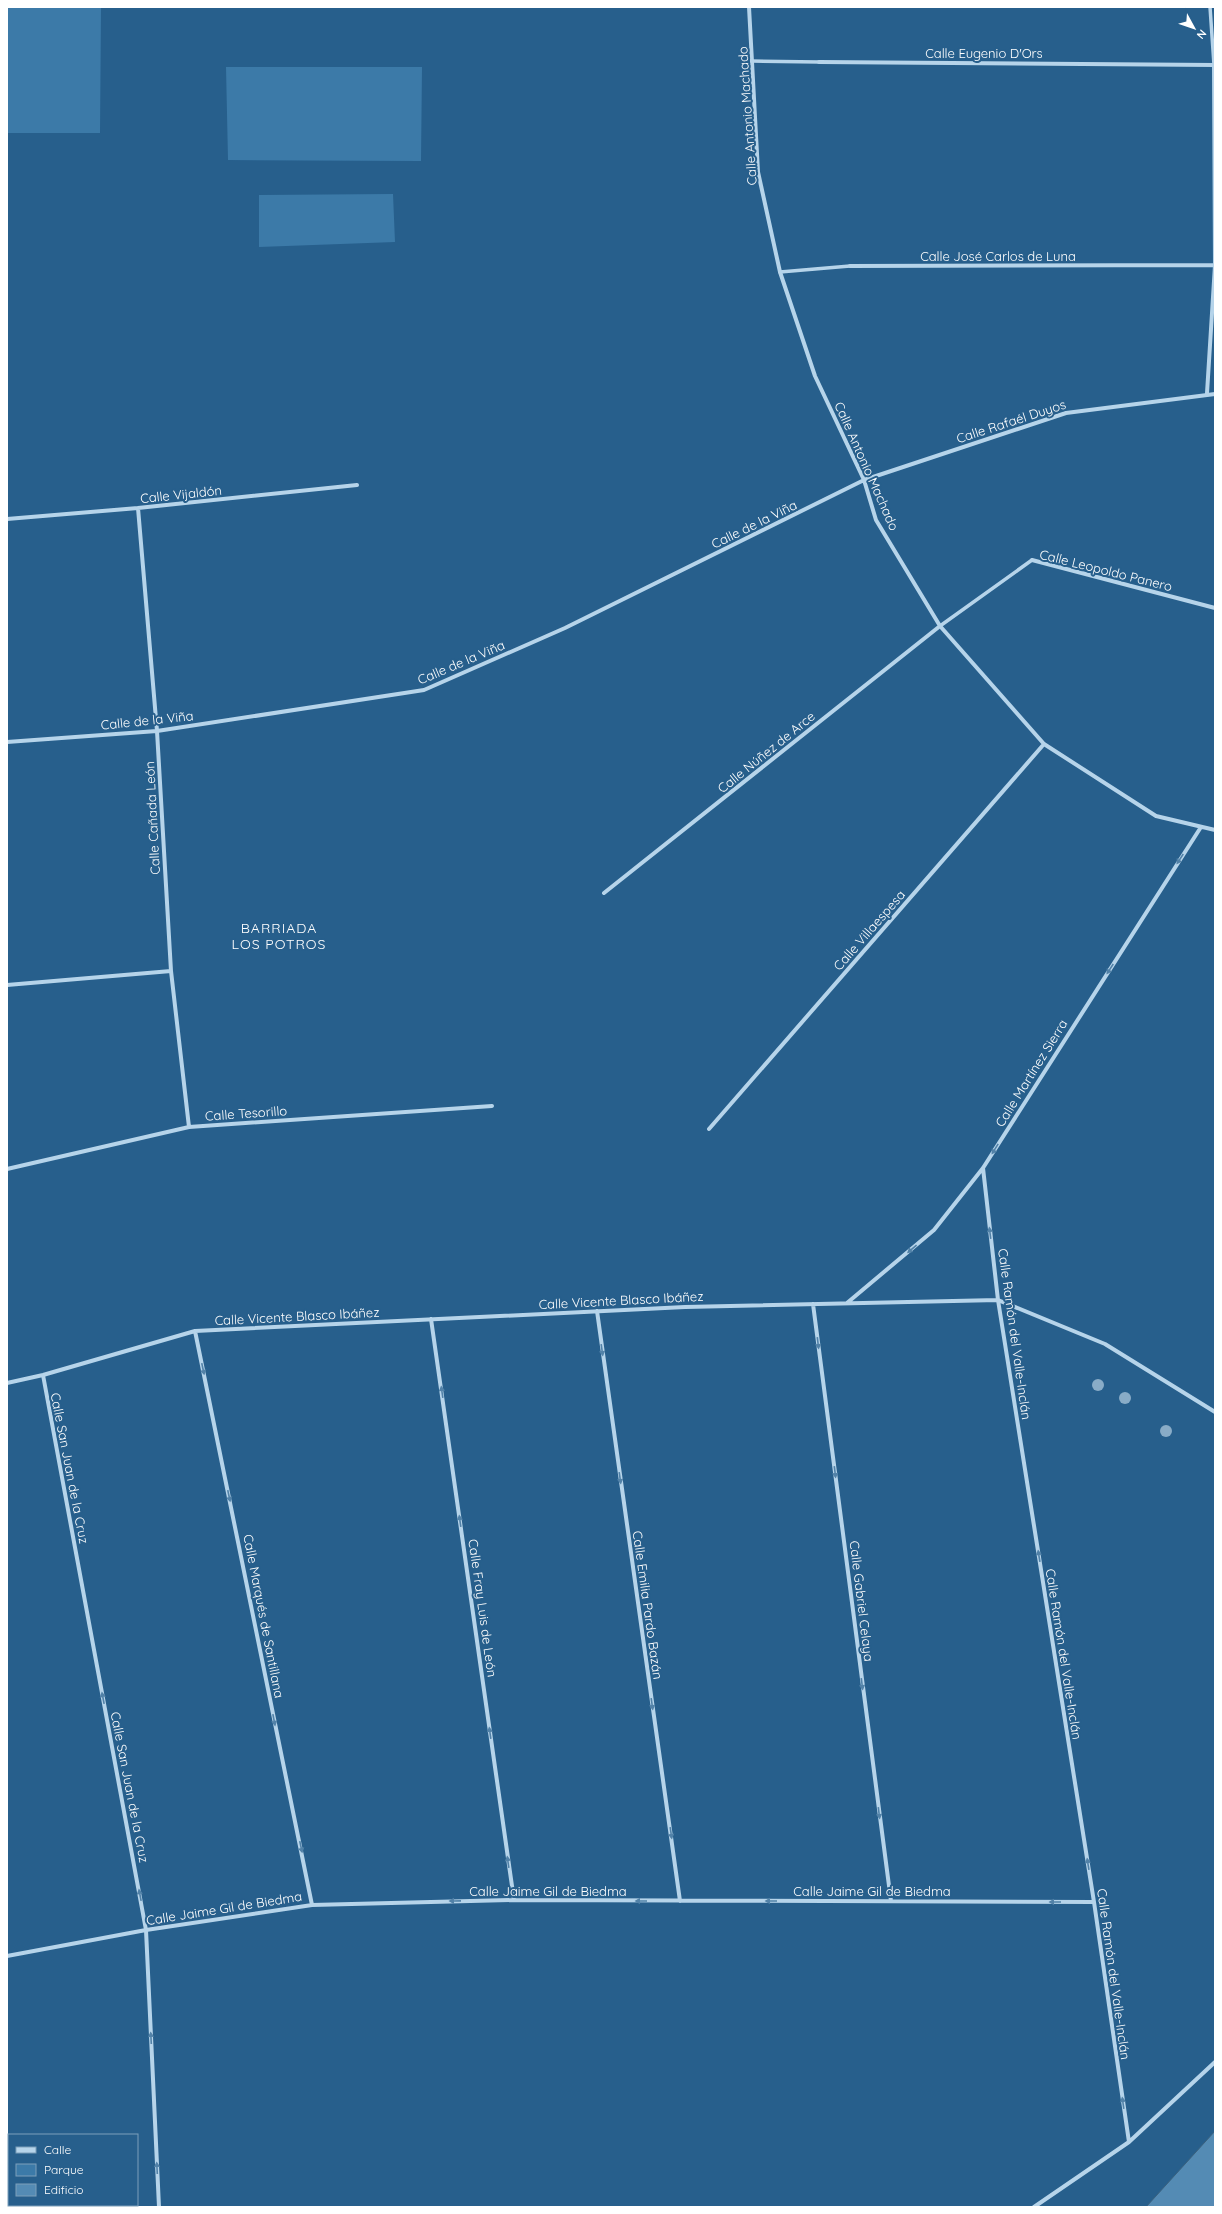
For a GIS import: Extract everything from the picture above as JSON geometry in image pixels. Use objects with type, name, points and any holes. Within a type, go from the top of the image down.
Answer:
[{"type":"street","name":"Calle Antonio Machado","points":[[749,7],[758,172],[780,272],[815,376],[864,480],[876,520],[940,626],[1044,744],[1156,816],[1215,830]]},
{"type":"street","points":[[1207,393],[1215,265],[1215,65],[1210,7]]},
{"type":"street","name":"Calle Eugenio D'Ors","points":[[752,61],[1215,65]]},
{"type":"street","name":"Calle José Carlos de Luna","points":[[780,272],[850,266],[1215,265]]},
{"type":"street","name":"Calle Rafaél Duyos","points":[[864,480],[1066,412],[1207,393],[1215,394]]},
{"type":"street","name":"Calle de la Viña","points":[[7,742],[157,732],[424,690],[565,628],[864,480]]},
{"type":"street","name":"Calle Vijaldón","points":[[7,519],[138,508],[357,485]]},
{"type":"street","name":"Calle Cañada León","points":[[138,508],[157,732],[171,971],[189,1127]]},
{"type":"street","name":"Calle Leopoldo Panero","points":[[940,626],[1032,560],[1215,608]]},
{"type":"street","name":"Calle Núñez de Arce","points":[[604,893],[940,626]]},
{"type":"street","name":"Calle Villaespesa","points":[[709,1129],[1044,744]]},
{"type":"street","name":"Calle Martínez Sierra","points":[[847,1303],[934,1230],[983,1168],[1201,827]]},
{"type":"street","points":[[7,985],[171,971]]},
{"type":"street","name":"Calle Tesorillo","points":[[7,1169],[189,1127],[492,1106]]},
{"type":"street","name":"Calle Ramón del Valle-Inclán","points":[[983,1168],[998,1300],[1094,1902],[1129,2142]]},
{"type":"street","name":"Calle Vicente Blasco Ibáñez","points":[[7,1383],[43,1375],[195,1331],[597,1311],[998,1300],[1105,1344],[1215,1412]]},
{"type":"street","name":"Calle Gabriel Celaya","points":[[813,1304],[891,1901]]},
{"type":"street","name":"Calle Emilia Pardo Bazán","points":[[597,1311],[680,1901]]},
{"type":"street","name":"Calle Fray Luis de León","points":[[431,1319],[514,1900]]},
{"type":"street","name":"Calle Marqués de Santillana","points":[[195,1331],[312,1905]]},
{"type":"street","name":"Calle San Juan de la Cruz","points":[[43,1375],[146,1930],[159,2207]]},
{"type":"street","name":"Calle Jaime Gil de Biedma","points":[[7,1956],[146,1930],[312,1905],[514,1900],[1094,1902]]},
{"type":"street","points":[[1034,2207],[1129,2142],[1215,2062]]},
{"type":"green space","points":[[7,7],[101,7],[100,133],[7,133]]},
{"type":"green space","points":[[226,67],[422,67],[421,161],[228,160]]},
{"type":"green space","points":[[393,194],[395,242],[259,247],[259,195]]},
{"type":"building","points":[[1215,2131],[1215,2207],[1146,2207]]},
{"type":"district","name":"BARRIADA LOS POTROS","points":[[279,936]]}]
